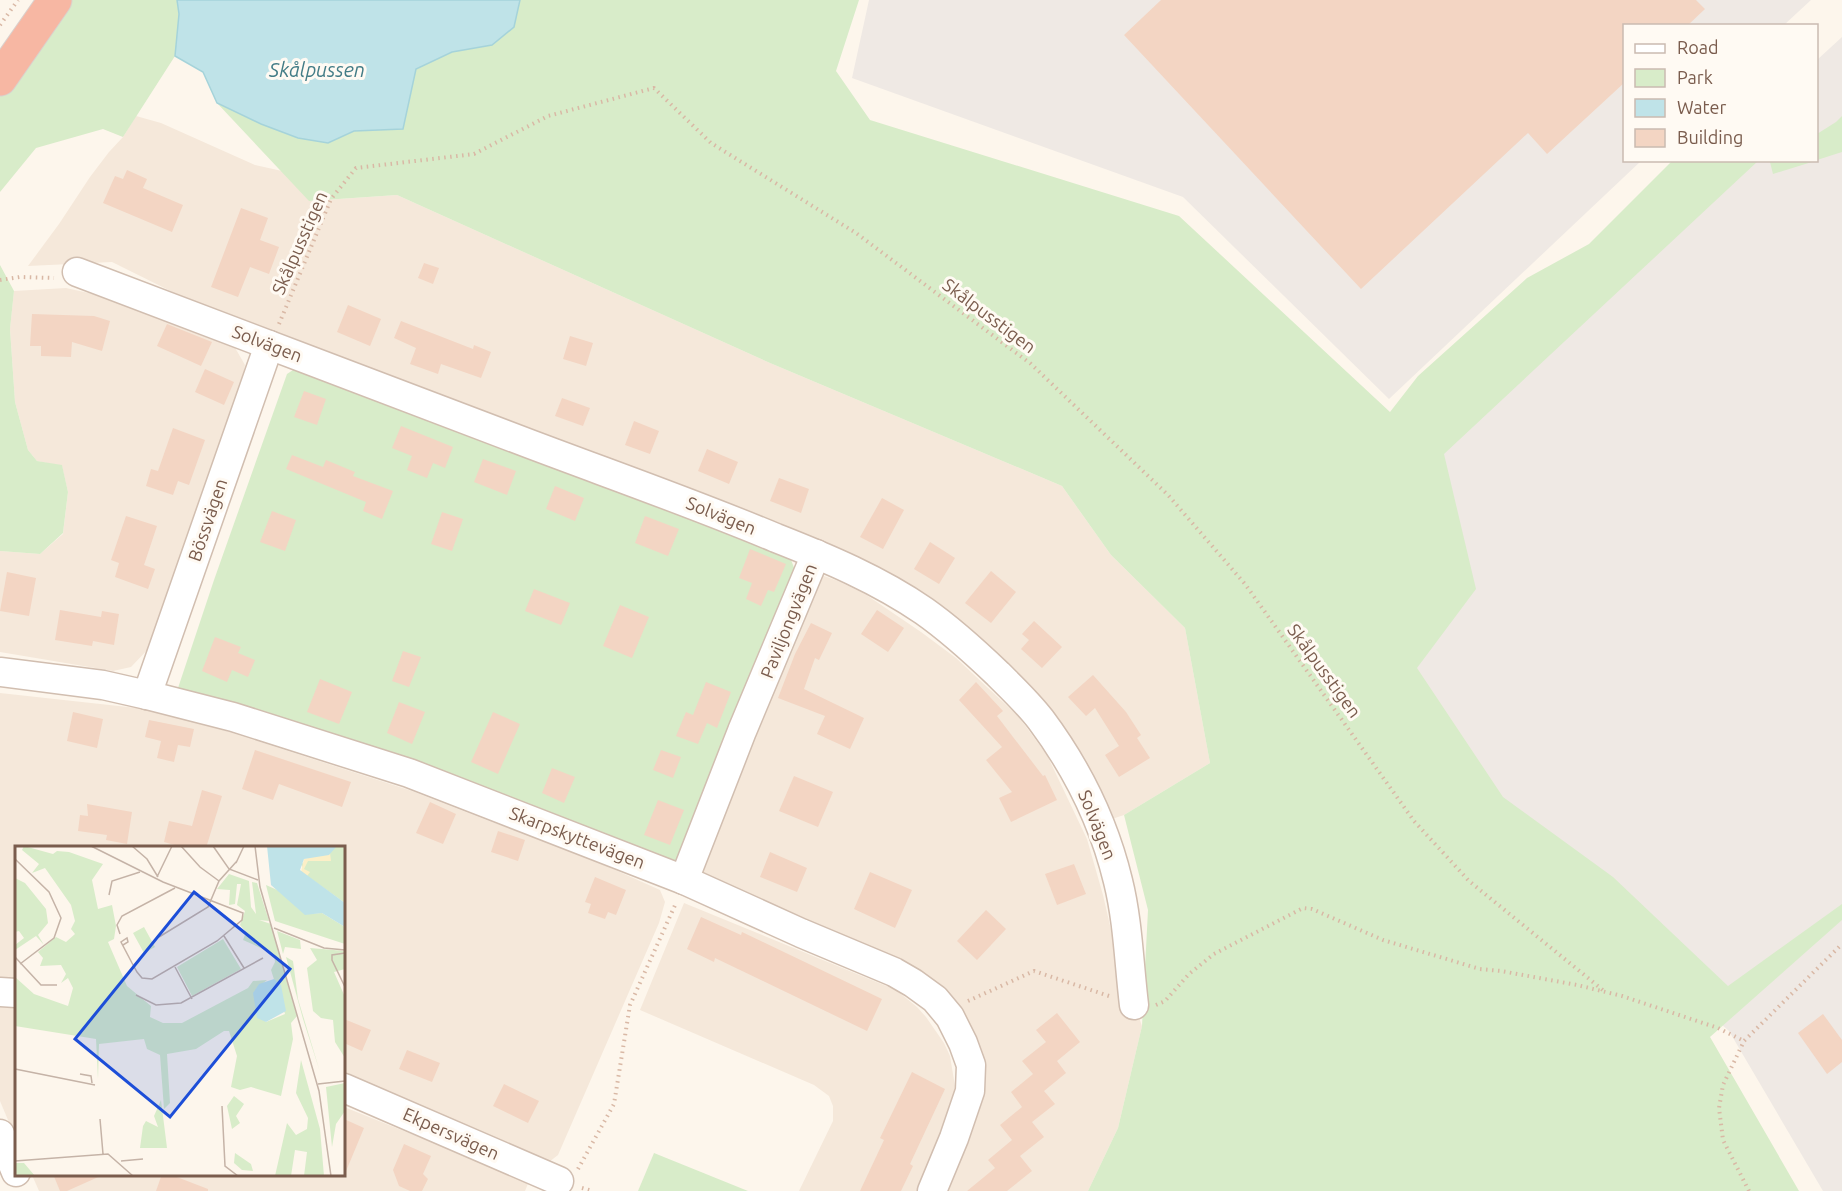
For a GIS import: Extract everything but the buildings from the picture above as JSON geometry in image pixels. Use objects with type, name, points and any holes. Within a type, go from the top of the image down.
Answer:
[{"type":"highway","points":[[0,80],[55,0]]},
{"type":"street","name":"Solvägen","points":[[77,272],[531,445],[706,509],[816,554],[879,584],[923,610],[986,662],[1021,696],[1049,732],[1087,794],[1106,840],[1118,880],[1123,904],[1134,1005]]},
{"type":"street","name":"Bössvägen","points":[[147,695],[269,345]]},
{"type":"street","name":"Paviljongvägen","points":[[680,893],[742,731],[816,554]]},
{"type":"street","name":"Skarpskyttevägen","points":[[0,672],[89,683],[147,695],[233,717],[409,774],[680,893],[801,933],[894,972],[914,983],[935,999],[950,1017],[966,1050],[972,1076],[970,1091],[954,1138],[932,1191]]},
{"type":"street","points":[[0,992],[15,993]]},
{"type":"street","name":"Ekpersvägen","points":[[345,1088],[559,1181]]},
{"type":"street","points":[[0,1134],[15,1168]]},
{"type":"street","points":[[18,1176],[25,1191]]},
{"type":"path","points":[[0,25],[18,0]]},
{"type":"path","name":"Skålpusstigen","points":[[269,345],[331,199],[356,168],[474,154],[548,116],[654,88],[711,143],[856,233],[1031,364],[1168,495],[1245,584],[1414,820],[1469,881],[1604,991]]},
{"type":"path","points":[[0,280],[20,277],[67,278],[77,272]]},
{"type":"path","points":[[559,1181],[578,1169],[614,1104],[630,1005],[680,893]]},
{"type":"path","points":[[945,1011],[1034,971],[1134,1005],[1152,1008],[1165,1001],[1189,974],[1214,954],[1302,908],[1312,909],[1383,940],[1480,969],[1501,971],[1622,996],[1709,1025],[1744,1041]]},
{"type":"path","points":[[1749,1191],[1723,1140],[1719,1108],[1723,1085],[1744,1041],[1842,944]]},
{"type":"shaded area","points":[[869,0],[1811,0],[1785,24],[1623,24],[1623,162],[1640,162],[1389,399],[1183,197],[852,78]]},
{"type":"shaded area","points":[[1842,37],[1842,1191],[1823,1191],[1729,1031],[1480,811],[1285,536],[1703,162],[1818,162],[1818,59]]},
{"type":"shaded area","points":[[136,116],[161,123],[255,165],[282,171],[310,201],[397,195],[770,363],[1062,486],[1111,555],[1185,628],[1210,763],[1124,815],[1112,819],[966,629],[227,319],[112,262],[28,266]]},
{"type":"shaded area","points":[[66,288],[134,303],[234,346],[245,365],[242,382],[149,648],[131,667],[113,671],[0,652],[0,551],[40,554],[63,534],[68,492],[62,466],[37,461],[28,450],[15,402],[10,329],[14,291]]},
{"type":"shaded area","points":[[821,576],[838,581],[865,594],[921,632],[956,658],[1018,716],[1047,755],[1087,839],[1117,956],[1142,1026],[1118,1128],[1088,1191],[945,1191],[956,1166],[962,1020],[700,878],[724,799]]},
{"type":"shaded area","points":[[0,693],[164,711],[412,791],[575,852],[660,890],[665,902],[659,923],[558,1155],[549,1162],[345,1075],[345,846],[15,846],[15,987],[0,986]]},
{"type":"shaded area","points":[[684,903],[896,990],[926,1017],[950,1056],[955,1086],[954,1098],[917,1191],[799,1191],[833,1121],[833,1106],[829,1096],[814,1085],[640,1010]]},
{"type":"shaded area","points":[[0,1005],[15,1009],[15,1137],[0,1101]]},
{"type":"shaded area","points":[[345,1107],[529,1181],[525,1191],[39,1191],[32,1176],[345,1176]]},
{"type":"green space","points":[[65,0],[177,0],[179,14],[175,56],[123,137],[103,129],[36,148],[0,192],[0,93]]},
{"type":"green space","points":[[520,0],[859,0],[836,71],[870,120],[1179,216],[1390,412],[1418,376],[1527,278],[1589,244],[1671,162],[1757,162],[1444,454],[1476,589],[1417,668],[1503,797],[1613,877],[1728,986],[1842,904],[1842,920],[1710,1037],[1799,1191],[1088,1191],[1118,1128],[1142,1026],[1148,910],[1124,815],[1210,763],[1185,628],[1111,555],[1062,486],[770,363],[397,195],[309,201],[217,103],[261,124],[328,143],[354,131],[403,129],[416,69],[452,52],[492,45],[514,27]]},
{"type":"green space","points":[[1842,116],[1842,152],[1818,160],[1818,133]]},
{"type":"green space","points":[[1770,162],[1812,162],[1773,174]]},
{"type":"green space","points":[[0,265],[14,291],[10,329],[15,402],[28,450],[37,461],[62,465],[68,492],[63,533],[40,554],[0,551]]},
{"type":"green space","points":[[296,368],[790,557],[796,573],[682,857],[669,863],[178,688],[287,374]]},
{"type":"green space","points":[[654,1153],[748,1191],[638,1191]]},
{"type":"water","name":"Skålpussen","points":[[177,0],[520,0],[514,27],[492,45],[452,52],[416,69],[403,129],[354,131],[328,143],[298,138],[261,124],[217,103],[203,72],[175,56],[179,14]]}]
